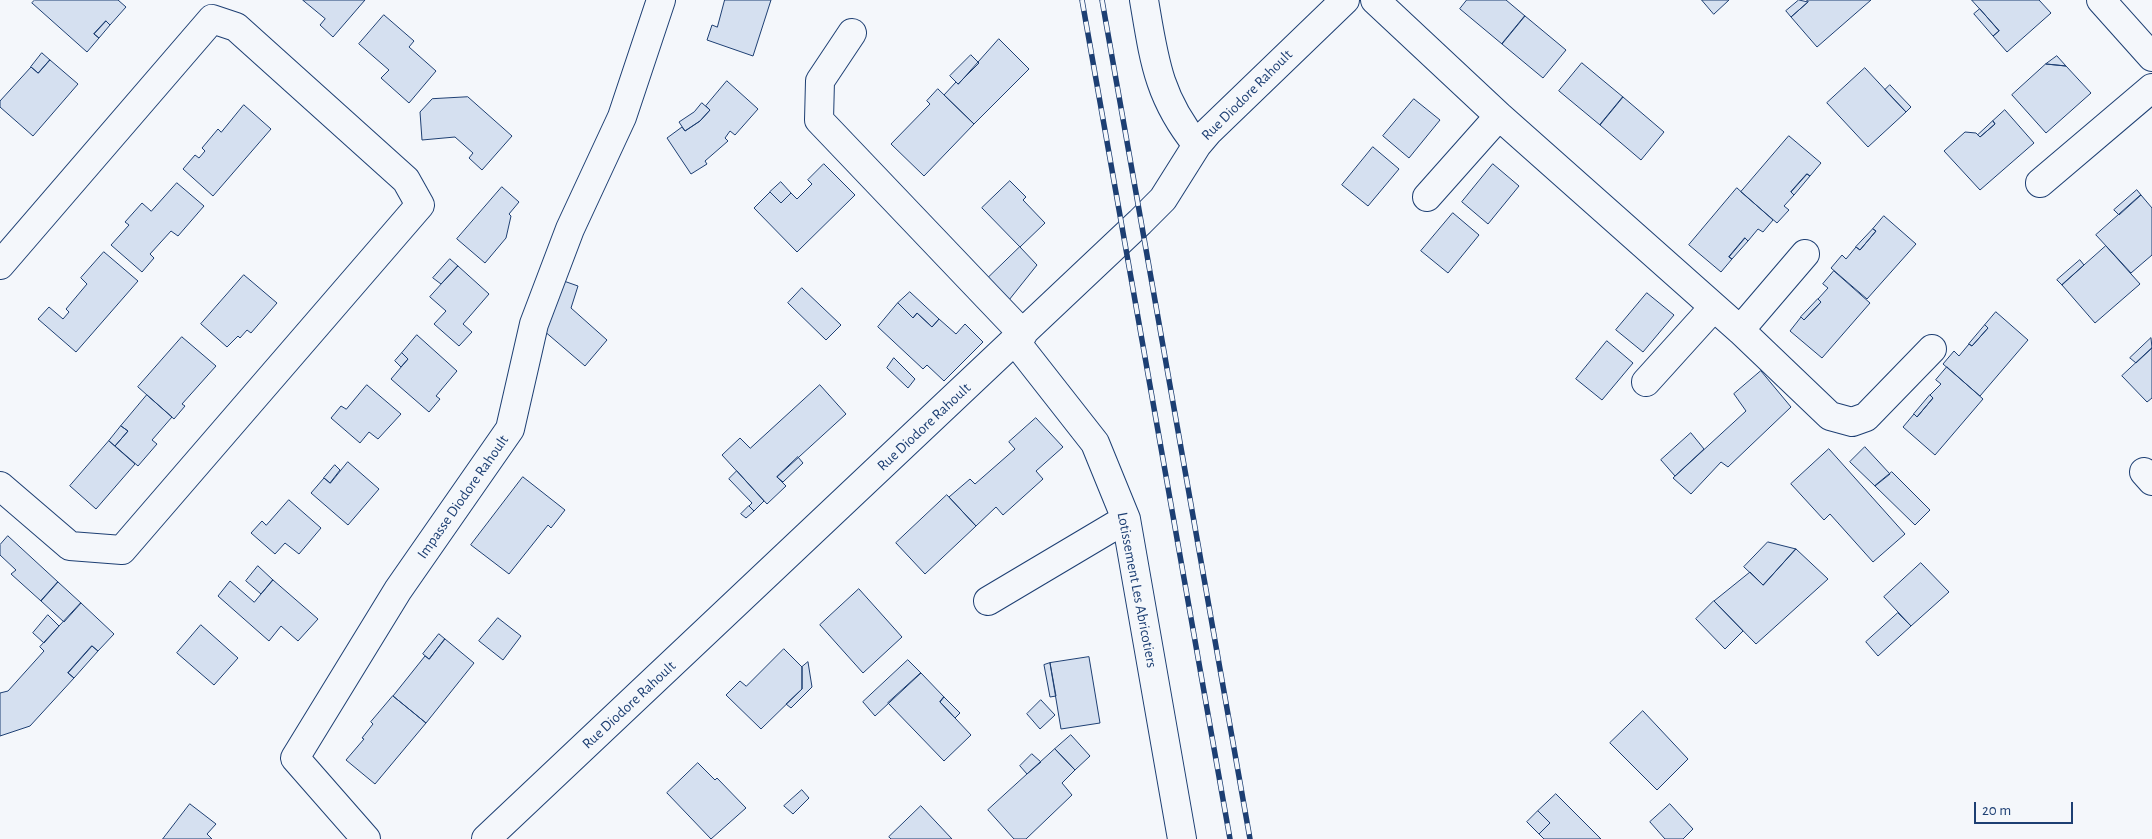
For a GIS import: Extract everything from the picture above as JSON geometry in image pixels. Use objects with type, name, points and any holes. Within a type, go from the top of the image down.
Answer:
[{"type":"street","name":"Impasse Diodore Rahoult","points":[[366,839],[295,758],[398,590],[510,428],[534,324],[570,229],[622,117],[661,0]]},
{"type":"street","points":[[1144,0],[1154,61],[1164,94],[1180,124],[1197,145]]},
{"type":"street","name":"Rue Diodore Rahoult","points":[[486,839],[1019,338],[1164,199],[1197,145],[1239,101],[1345,0]]},
{"type":"street","points":[[1375,0],[1499,116],[1740,330],[1830,416],[1852,422],[1866,417],[1932,349]]},
{"type":"street","points":[[2101,0],[2152,57]]},
{"type":"street","points":[[0,265],[212,19],[236,27],[406,180],[420,205],[122,550],[70,546],[0,486]]},
{"type":"street","name":"Lotissement Les Abricotiers","points":[[852,33],[820,82],[819,120],[1019,338],[1095,443],[1126,519],[1182,839]]},
{"type":"street","points":[[2040,183],[2152,88]]},
{"type":"street","points":[[1427,197],[1499,116]]},
{"type":"street","points":[[1740,330],[1805,254]]},
{"type":"street","points":[[1646,382],[1713,308]]},
{"type":"street","points":[[988,601],[1126,519]]},
{"type":"building","points":[[35,0],[118,0],[126,7],[110,25],[106,21],[94,34],[99,38],[87,52],[32,3]]},
{"type":"building","points":[[303,0],[365,0],[333,37],[320,25],[325,19]]},
{"type":"building","points":[[725,0],[771,0],[753,56],[707,40],[712,25],[717,27]]},
{"type":"building","points":[[1467,0],[1506,0],[1525,16],[1502,44],[1460,9]]},
{"type":"building","points":[[1702,0],[1729,0],[1714,14]]},
{"type":"building","points":[[1799,0],[1808,2],[1791,17],[1786,11]]},
{"type":"building","points":[[1807,0],[1871,0],[1817,47],[1791,17],[1808,2]]},
{"type":"building","points":[[1972,0],[2039,0],[2051,13],[2007,52],[1993,36],[1999,31]]},
{"type":"building","points":[[1980,9],[1999,31],[1993,36],[1974,14]]},
{"type":"building","points":[[384,15],[414,41],[409,47],[436,71],[409,103],[381,78],[389,70],[359,44]]},
{"type":"building","points":[[1525,16],[1566,50],[1543,78],[1502,44]]},
{"type":"building","points":[[106,21],[110,25],[99,38],[94,34]]},
{"type":"building","points":[[999,39],[1029,69],[974,124],[944,95],[956,82],[958,84]]},
{"type":"building","points":[[42,53],[50,60],[38,73],[31,67]]},
{"type":"building","points":[[971,55],[979,63],[958,84],[950,76]]},
{"type":"building","points":[[2057,56],[2066,66],[2046,64]]},
{"type":"building","points":[[50,60],[78,84],[33,136],[0,107],[0,101],[31,67],[38,73]]},
{"type":"building","points":[[1582,63],[1623,97],[1600,125],[1559,91]]},
{"type":"building","points":[[2046,64],[2066,66],[2091,93],[2046,133],[2012,95]]},
{"type":"building","points":[[1865,68],[1906,112],[1868,147],[1827,103]]},
{"type":"building","points":[[727,81],[758,109],[735,135],[730,131],[725,138],[728,141],[705,161],[707,164],[691,174],[667,138],[682,127],[685,131],[700,121],[710,110],[706,106]]},
{"type":"building","points":[[1890,85],[1911,107],[1906,112],[1885,90]]},
{"type":"building","points":[[938,89],[974,124],[924,176],[891,144],[930,104],[927,101]]},
{"type":"building","points":[[468,97],[512,136],[482,170],[469,158],[473,153],[455,137],[422,140],[420,112],[432,99]]},
{"type":"building","points":[[1623,97],[1664,132],[1641,160],[1600,125]]},
{"type":"building","points":[[1414,99],[1440,120],[1409,158],[1383,136]]},
{"type":"building","points":[[702,103],[710,110],[700,121],[685,131],[679,122],[694,112]]},
{"type":"building","points":[[244,105],[271,129],[213,196],[183,169],[195,155],[199,158],[205,151],[202,148],[218,129],[221,132]]},
{"type":"building","points":[[2005,110],[2034,143],[1980,190],[1944,151],[1965,132],[1976,133],[1980,137],[1995,124],[1993,121]]},
{"type":"building","points":[[1993,121],[1995,124],[1980,137],[1978,135]]},
{"type":"building","points":[[1789,136],[1821,163],[1810,176],[1807,174],[1791,192],[1794,195],[1784,206],[1789,210],[1777,223],[1741,192]]},
{"type":"building","points":[[1373,147],[1399,169],[1368,206],[1342,185]]},
{"type":"building","points":[[824,164],[855,195],[797,252],[754,208],[770,192],[781,203],[791,193],[797,199],[812,184],[808,180]]},
{"type":"building","points":[[1493,164],[1519,186],[1488,224],[1462,202]]},
{"type":"building","points":[[1807,174],[1810,176],[1794,195],[1791,192]]},
{"type":"building","points":[[1010,181],[1026,197],[1023,200],[1045,223],[1020,247],[982,208]]},
{"type":"building","points":[[781,182],[791,193],[781,203],[770,192]]},
{"type":"building","points":[[177,183],[204,206],[178,236],[171,231],[150,254],[154,258],[142,272],[111,245],[129,225],[125,222],[142,203],[151,211]]},
{"type":"building","points":[[502,187],[519,202],[509,214],[511,216],[506,238],[485,263],[457,239]]},
{"type":"building","points":[[1737,188],[1773,220],[1763,232],[1758,229],[1748,241],[1745,238],[1729,257],[1732,259],[1721,272],[1689,245]]},
{"type":"building","points":[[2137,190],[2141,195],[2119,215],[2114,210]]},
{"type":"building","points":[[2141,195],[2152,208],[2152,255],[2131,273],[2096,235]]},
{"type":"building","points":[[1453,213],[1479,235],[1448,273],[1421,251]]},
{"type":"building","points":[[1884,216],[1916,244],[1867,299],[1831,268],[1842,255],[1846,259],[1856,247],[1860,250],[1876,231],[1873,229]]},
{"type":"building","points":[[1873,229],[1876,231],[1860,250],[1856,247]]},
{"type":"building","points":[[1745,238],[1748,241],[1732,259],[1729,257]]},
{"type":"building","points":[[2106,246],[2140,284],[2095,323],[2062,285]]},
{"type":"building","points":[[1020,247],[1037,265],[1009,300],[988,278]]},
{"type":"building","points":[[104,252],[138,281],[76,352],[38,319],[49,307],[63,319],[69,312],[66,309],[87,284],[81,278]]},
{"type":"building","points":[[450,259],[458,266],[441,284],[433,278]]},
{"type":"building","points":[[2080,260],[2084,265],[2062,285],[2057,280]]},
{"type":"building","points":[[458,266],[489,294],[463,324],[472,332],[459,346],[434,324],[446,311],[430,297]]},
{"type":"building","points":[[1834,271],[1870,303],[1822,358],[1790,331],[1801,317],[1804,320],[1821,302],[1818,299],[1828,288],[1823,284]]},
{"type":"building","points":[[244,275],[277,303],[251,333],[247,330],[240,338],[238,336],[227,347],[201,324]]},
{"type":"building","points":[[558,279],[578,286],[571,308],[607,340],[585,366],[536,324]]},
{"type":"building","points":[[802,288],[841,325],[826,340],[788,303]]},
{"type":"building","points":[[910,292],[939,319],[932,327],[917,313],[913,318],[898,303]]},
{"type":"building","points":[[1647,293],[1674,315],[1643,352],[1616,330]]},
{"type":"building","points":[[1818,299],[1821,302],[1804,320],[1801,317]]},
{"type":"building","points":[[898,303],[913,318],[917,313],[932,327],[939,319],[956,334],[965,324],[983,342],[944,381],[927,365],[923,369],[878,327]]},
{"type":"building","points":[[1996,312],[2028,340],[1980,396],[1943,364],[1954,351],[1959,356],[1969,344],[1972,346],[1988,328],[1985,325]]},
{"type":"building","points":[[1985,325],[1988,328],[1972,346],[1969,344]]},
{"type":"building","points":[[417,335],[457,371],[436,396],[440,399],[429,412],[391,379],[408,359],[402,353]]},
{"type":"building","points":[[182,337],[216,366],[182,404],[185,406],[174,419],[138,387]]},
{"type":"building","points":[[2151,338],[2152,348],[2136,363],[2130,358]]},
{"type":"building","points":[[1607,341],[1633,363],[1602,400],[1576,379]]},
{"type":"building","points":[[2152,348],[2152,398],[2147,402],[2122,376]]},
{"type":"building","points":[[402,353],[408,359],[401,367],[395,361]]},
{"type":"building","points":[[894,358],[915,379],[908,388],[887,368]]},
{"type":"building","points":[[1947,367],[1983,399],[1935,455],[1903,427],[1914,414],[1917,417],[1933,398],[1930,395],[1941,384],[1936,380]]},
{"type":"building","points":[[1761,371],[1791,407],[1728,467],[1721,462],[1691,494],[1673,478],[1746,411],[1734,394]]},
{"type":"building","points":[[367,385],[401,414],[378,439],[369,432],[360,443],[331,418],[341,406],[346,409]]},
{"type":"building","points":[[820,385],[846,414],[777,477],[786,486],[767,504],[722,455],[740,438],[750,448]]},
{"type":"building","points":[[147,395],[172,417],[152,440],[157,444],[138,466],[115,446],[128,431],[121,426]]},
{"type":"building","points":[[1930,395],[1933,398],[1917,417],[1914,414]]},
{"type":"building","points":[[1036,418],[1063,447],[1036,471],[1043,479],[1003,515],[996,507],[976,526],[949,497],[970,479],[975,484],[1015,449],[1009,442]]},
{"type":"building","points":[[121,426],[128,431],[115,446],[109,441]]},
{"type":"building","points":[[1691,433],[1704,449],[1675,476],[1661,460]]},
{"type":"building","points":[[109,441],[135,464],[96,509],[70,486]]},
{"type":"building","points":[[1865,447],[1890,474],[1875,486],[1850,462]]},
{"type":"building","points":[[1829,449],[1905,534],[1873,562],[1830,514],[1824,520],[1791,484]]},
{"type":"building","points":[[798,457],[803,463],[783,482],[777,477]]},
{"type":"building","points":[[348,462],[379,489],[348,525],[311,493],[324,478],[330,483]]},
{"type":"building","points":[[335,465],[340,470],[330,483],[324,478]]},
{"type":"building","points":[[737,471],[764,501],[754,511],[749,506],[752,503],[729,479]]},
{"type":"building","points":[[1892,472],[1930,510],[1915,525],[1875,486]]},
{"type":"building","points":[[523,477],[565,510],[551,528],[548,525],[509,574],[471,545]]},
{"type":"building","points":[[947,495],[976,526],[925,574],[896,543]]},
{"type":"building","points":[[289,500],[321,528],[299,554],[285,543],[275,554],[251,533],[262,521],[266,525]]},
{"type":"building","points":[[749,506],[754,511],[746,518],[741,514]]},
{"type":"building","points":[[8,536],[58,582],[41,601],[11,574],[16,570],[0,555],[0,545]]},
{"type":"building","points":[[1768,542],[1796,549],[1763,585],[1744,567]]},
{"type":"building","points":[[1796,549],[1828,579],[1756,644],[1714,601],[1750,572],[1763,585]]},
{"type":"building","points":[[1921,563],[1949,592],[1911,626],[1884,597]]},
{"type":"building","points":[[258,566],[273,580],[261,594],[246,581]]},
{"type":"building","points":[[273,580],[318,619],[298,641],[281,626],[269,641],[218,596],[230,581],[254,602]]},
{"type":"building","points":[[58,582],[81,603],[64,622],[41,601]]},
{"type":"building","points":[[859,589],[902,637],[863,673],[820,625]]},
{"type":"building","points":[[1714,601],[1743,631],[1725,649],[1696,619]]},
{"type":"building","points":[[81,603],[114,634],[98,651],[92,646],[68,673],[74,678],[30,726],[0,736],[0,693],[8,691],[44,651],[40,647]]},
{"type":"building","points":[[1898,613],[1911,626],[1878,656],[1866,642]]},
{"type":"building","points":[[48,615],[59,626],[44,643],[33,633]]},
{"type":"building","points":[[498,618],[521,636],[503,660],[479,641]]},
{"type":"building","points":[[201,625],[238,658],[214,685],[177,653]]},
{"type":"building","points":[[439,634],[445,639],[429,659],[423,654]]},
{"type":"building","points":[[445,639],[474,663],[426,723],[393,696],[425,656],[429,659]]},
{"type":"building","points":[[92,646],[98,651],[74,678],[68,673]]},
{"type":"building","points":[[784,649],[802,667],[802,689],[761,729],[726,695],[740,681],[746,686]]},
{"type":"building","points":[[1089,657],[1100,723],[1061,729],[1050,663]]},
{"type":"building","points":[[908,660],[921,673],[875,716],[863,702]]},
{"type":"building","points":[[808,662],[812,687],[791,708],[786,704],[802,689],[802,667]]},
{"type":"building","points":[[1050,663],[1056,696],[1050,697],[1044,665]]},
{"type":"building","points":[[921,673],[944,697],[940,702],[971,735],[944,761],[888,703]]},
{"type":"building","points":[[393,696],[426,723],[375,784],[346,760],[364,739],[362,738],[373,724],[371,722]]},
{"type":"building","points":[[944,697],[960,713],[955,718],[940,702]]},
{"type":"building","points":[[1041,700],[1055,715],[1040,729],[1027,714]]},
{"type":"building","points":[[1643,711],[1688,759],[1657,790],[1610,743]]},
{"type":"building","points":[[1071,735],[1090,756],[1075,770],[1055,749]]},
{"type":"building","points":[[1055,749],[1075,770],[1062,783],[1072,795],[1026,839],[1014,839],[988,810]]},
{"type":"building","points":[[1032,754],[1041,762],[1027,774],[1020,766]]},
{"type":"building","points":[[698,763],[715,780],[717,778],[746,808],[711,839],[667,793]]},
{"type":"building","points":[[802,790],[809,798],[793,814],[784,806]]},
{"type":"building","points":[[1556,794],[1601,839],[1544,839],[1539,834],[1550,823],[1538,811]]},
{"type":"building","points":[[190,804],[216,824],[207,834],[212,839],[163,839]]},
{"type":"building","points":[[1670,804],[1693,829],[1683,839],[1665,839],[1650,822]]},
{"type":"building","points":[[921,806],[952,839],[891,839],[889,837]]},
{"type":"building","points":[[1538,811],[1550,823],[1539,834],[1527,822]]},
{"type":"railway","points":[[1082,0],[1230,839]]},
{"type":"railway","points":[[1102,0],[1250,839]]}]
